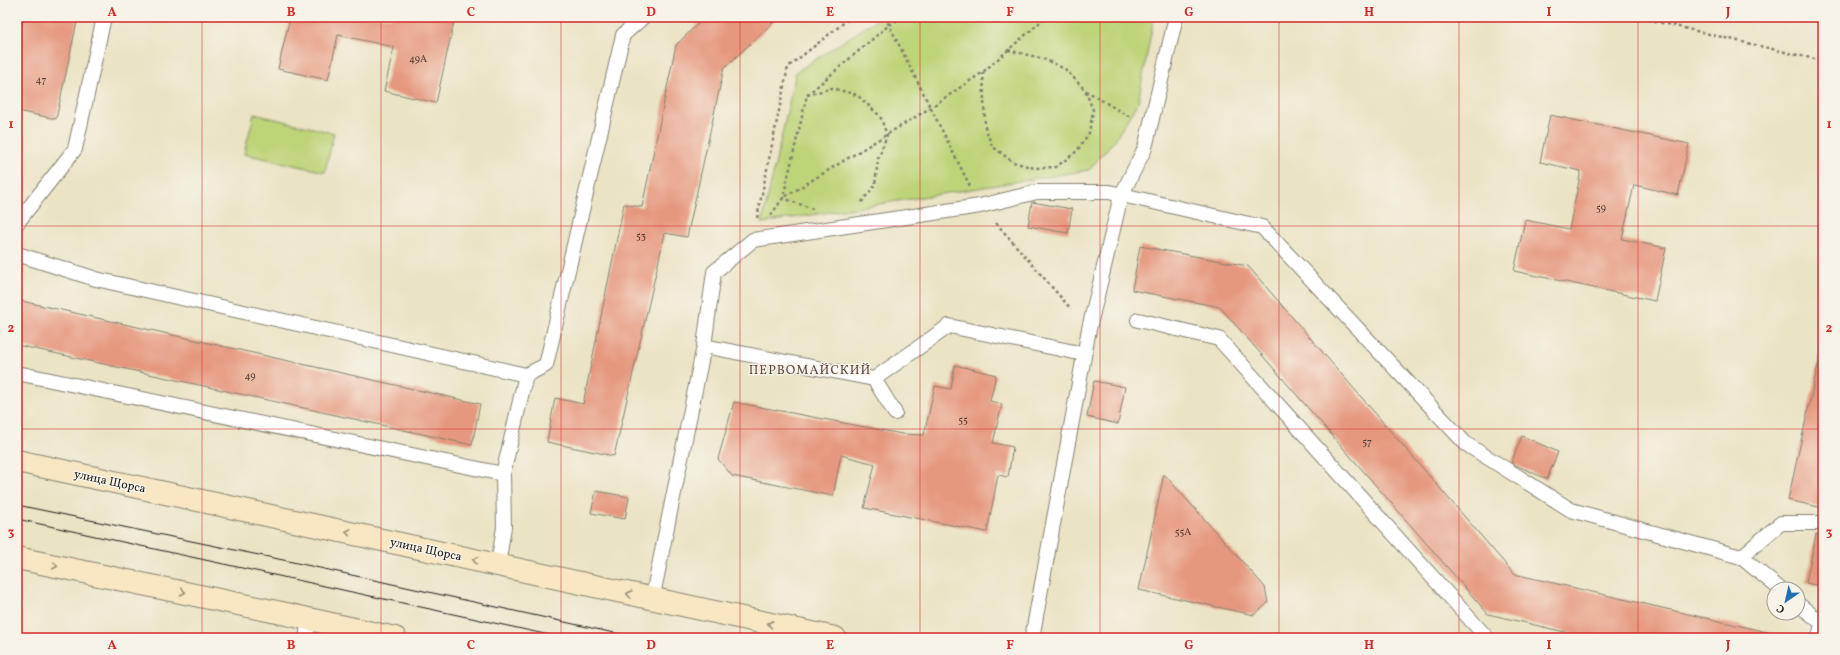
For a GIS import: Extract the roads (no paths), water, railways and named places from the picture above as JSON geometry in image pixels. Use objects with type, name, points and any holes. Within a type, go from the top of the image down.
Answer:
[{"type":"main road","name":"улица Щорса","points":[[17,461],[498,565],[652,600],[836,638]]},
{"type":"main road","points":[[17,558],[307,629],[395,638]]},
{"type":"lane","points":[[17,223],[75,149],[104,17]]},
{"type":"lane","points":[[17,254],[96,279],[526,375],[546,365],[623,35],[644,17]]},
{"type":"lane","points":[[1032,638],[1089,329],[1121,196],[1145,148],[1176,17]]},
{"type":"lane","points":[[652,600],[704,346],[714,272],[753,240],[980,206],[1037,192],[1109,192],[1262,228],[1466,444],[1571,510],[1741,557],[1770,581]]},
{"type":"lane","points":[[1138,320],[1220,338],[1487,638]]},
{"type":"lane","points":[[704,346],[874,379],[949,326],[1084,354]]},
{"type":"lane","points":[[17,373],[503,474]]},
{"type":"lane","points":[[498,565],[504,527],[503,474],[526,375]]},
{"type":"lane","points":[[874,379],[895,413]]},
{"type":"lane","points":[[1741,557],[1781,523],[1823,523]]},
{"type":"lane","points":[[1806,610],[1823,624],[1819,638]]},
{"type":"tram line","points":[[17,505],[288,561],[637,638]]},
{"type":"tram line","points":[[17,519],[563,638]]},
{"type":"district","name":"ПЕРВОМАЙСКИЙ","points":[[810,369]]}]
